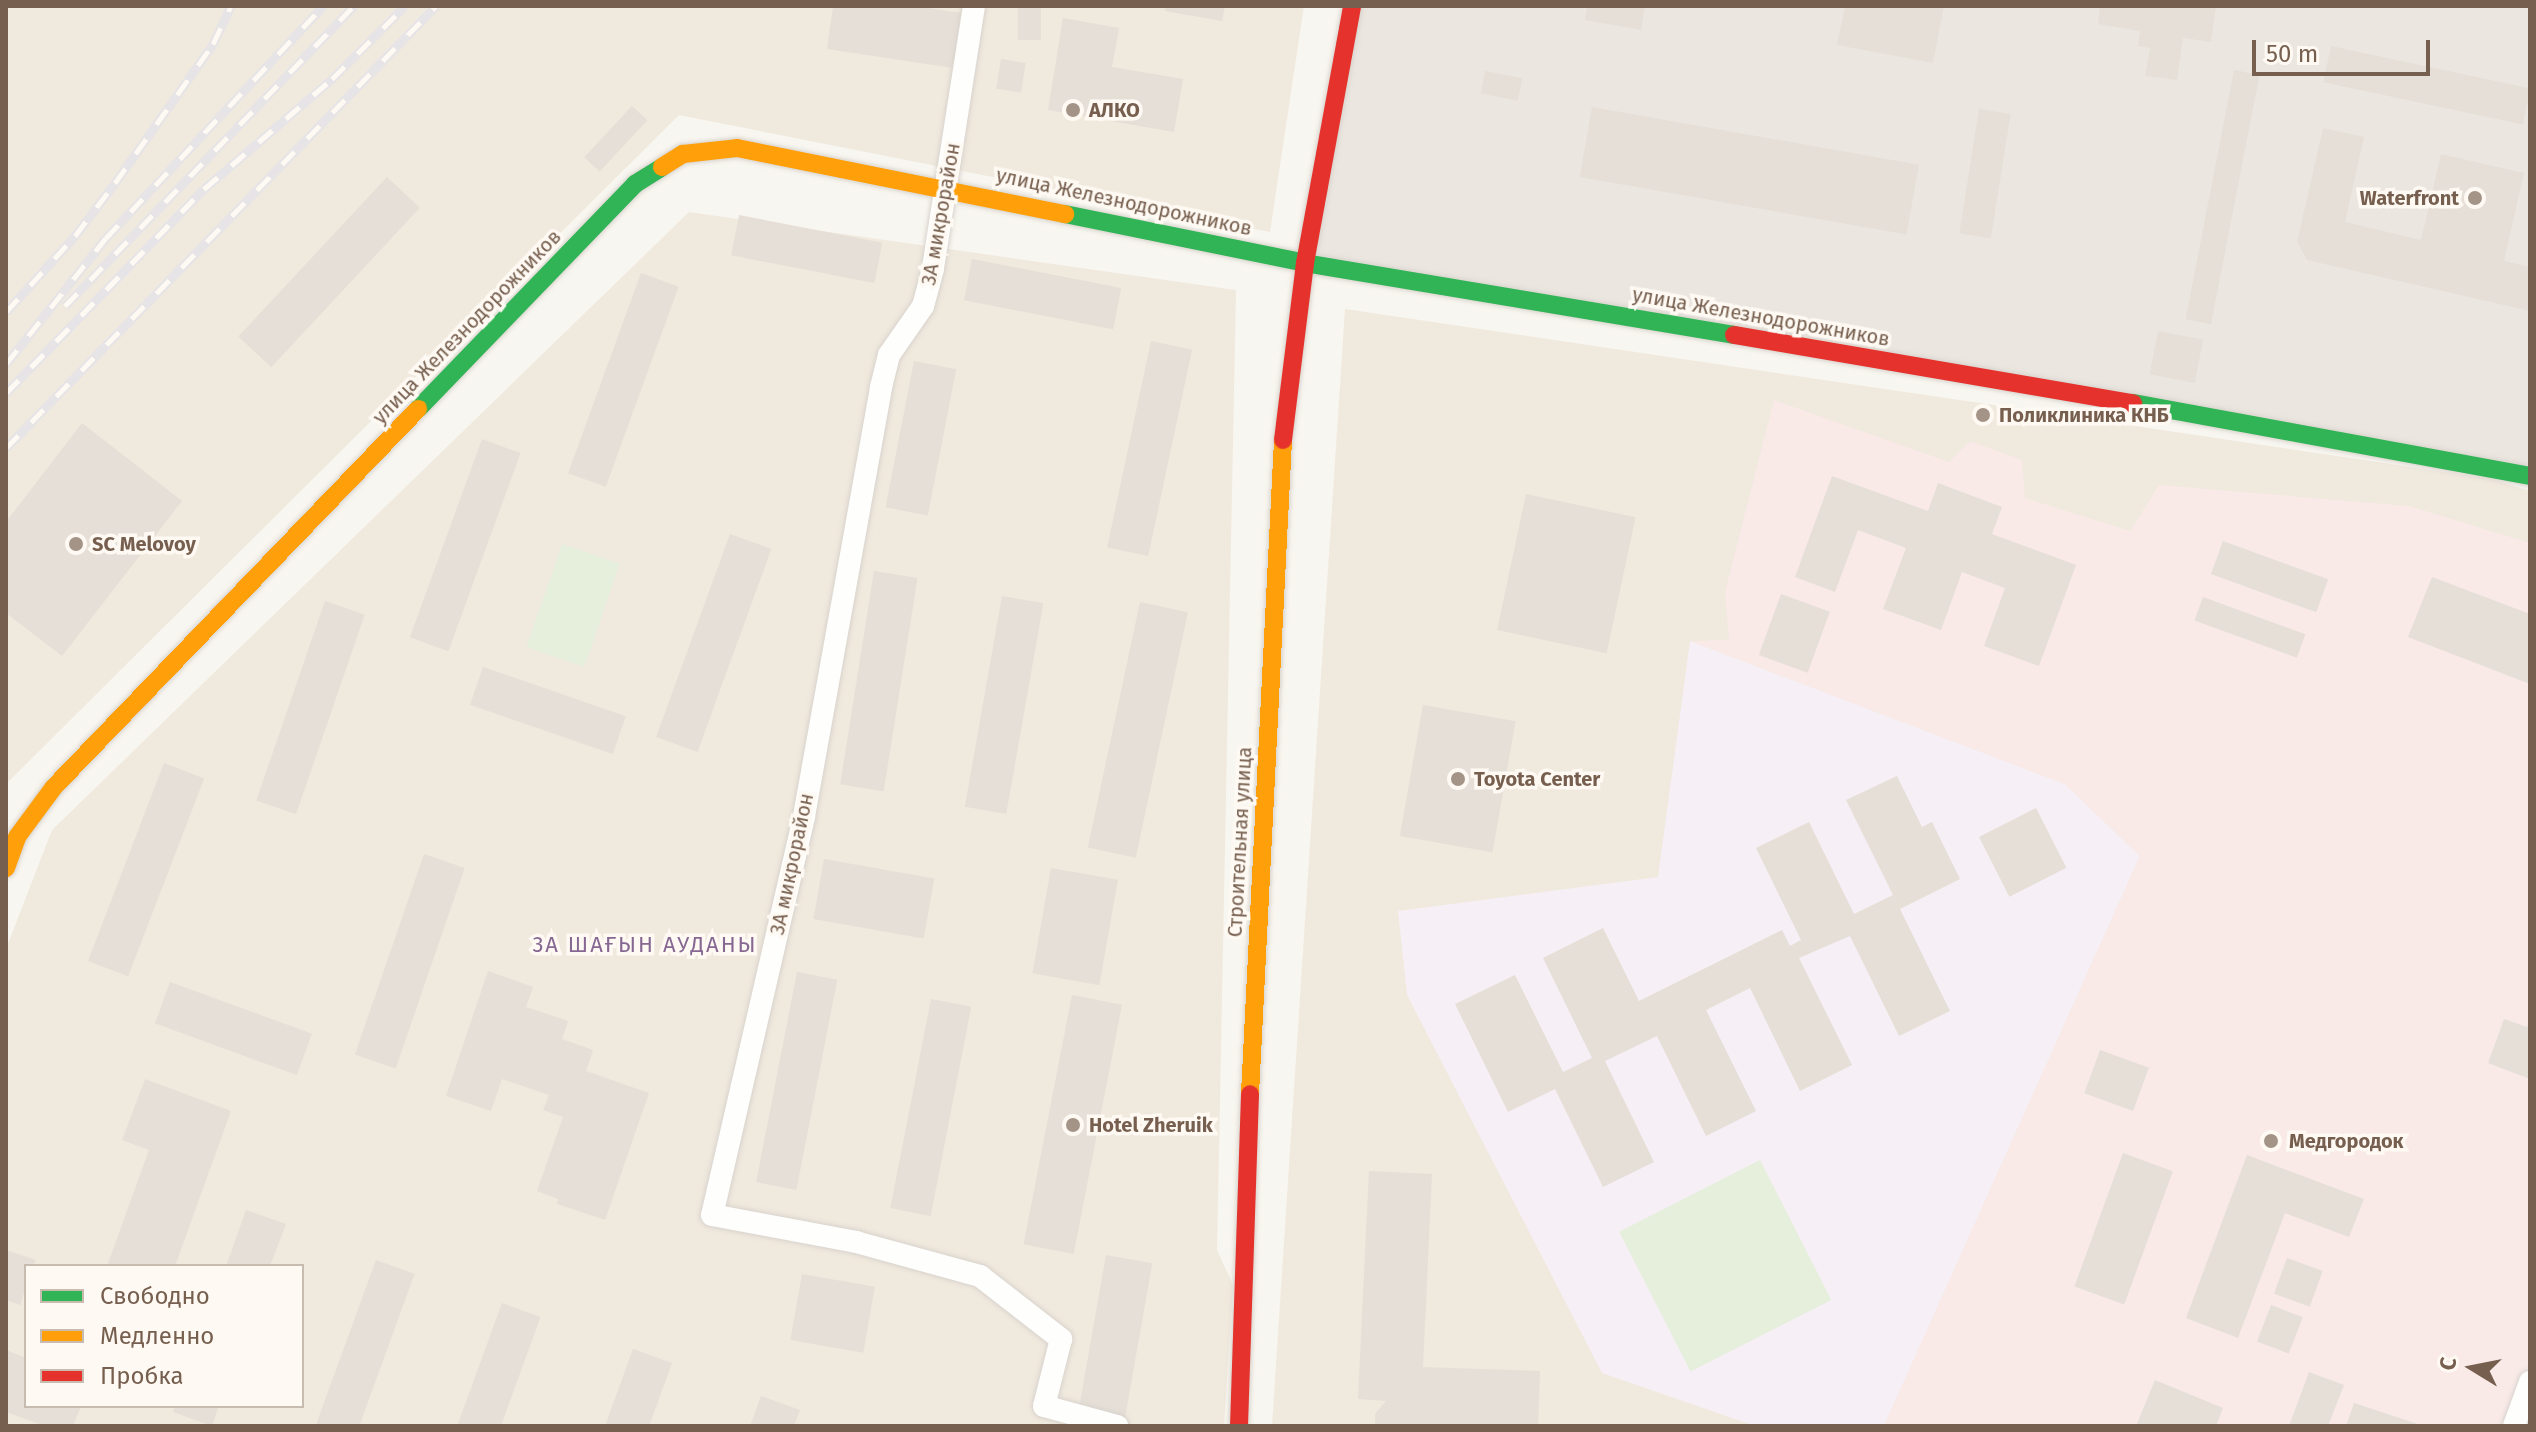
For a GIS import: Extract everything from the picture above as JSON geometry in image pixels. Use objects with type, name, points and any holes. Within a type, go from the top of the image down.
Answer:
[{"type":"street","name":"3А микрорайон","points":[[974,6],[933,269],[923,306],[889,355],[881,388],[804,817],[712,1215],[856,1242],[980,1276],[1061,1339],[1044,1406],[1117,1426]]},
{"type":"street","name":"Строительная улица","points":[[1239,1426],[1254,976],[1281,453],[1305,263],[1352,6]]},
{"type":"street","name":"улица Железнодорожников","points":[[6,868],[17,837],[54,787],[635,184],[683,154],[737,148],[1305,263],[1998,379],[2430,455],[2530,476]]},
{"type":"street","points":[[2514,1426],[2530,1382]]},
{"type":"shaded area","points":[[6,6],[1304,6],[1270,232],[679,115],[6,784]]},
{"type":"shaded area","points":[[1352,6],[2530,6],[2530,476],[1305,263]]},
{"type":"shaded area","name":"3А ШАҒЫН АУДАНЫ","points":[[689,212],[1236,290],[1217,1250],[1233,1285],[1224,1426],[6,1426],[6,949],[52,830]]},
{"type":"shaded area","points":[[1345,309],[2492,479],[2530,491],[2530,1426],[1272,1426]]},
{"type":"shaded area","name":"Медгородок","points":[[1774,400],[1949,462],[1970,441],[2022,460],[2025,498],[2130,531],[2159,485],[2409,506],[2530,543],[2530,1426],[1884,1426],[2140,856],[2065,784],[1690,641],[1729,640],[1725,592]]},
{"type":"shaded area","points":[[1690,641],[2065,784],[2140,856],[1884,1426],[1755,1426],[1602,1373],[1407,995],[1398,911],[1658,877]]},
{"type":"green space","points":[[562,544],[620,564],[584,667],[527,647]]},
{"type":"green space","points":[[1760,1160],[1831,1300],[1690,1372],[1619,1232]]},
{"type":"building","points":[[833,6],[915,6],[961,13],[953,68],[827,49]]},
{"type":"building","points":[[1018,6],[1041,6],[1041,40],[1018,40]]},
{"type":"building","points":[[1166,6],[1225,6],[1222,21],[1165,11]]},
{"type":"building","points":[[1587,6],[1645,6],[1641,30],[1585,20]]},
{"type":"building","points":[[1845,6],[1944,6],[1933,63],[1837,45]]},
{"type":"building","points":[[2100,6],[2216,6],[2211,42],[2183,38],[2177,80],[2145,76],[2150,48],[2138,46],[2140,31],[2098,24]]},
{"type":"building","points":[[1063,18],[1119,28],[1112,67],[1183,79],[1174,132],[1048,110]]},
{"type":"building","points":[[2331,46],[2530,88],[2523,125],[2323,82]]},
{"type":"building","points":[[1001,59],[1026,63],[1021,93],[996,89]]},
{"type":"building","points":[[2234,70],[2260,75],[2211,324],[2186,319]]},
{"type":"building","points":[[1485,71],[1522,78],[1518,101],[1481,94]]},
{"type":"building","points":[[632,106],[647,120],[600,172],[584,157]]},
{"type":"building","points":[[1592,107],[1919,165],[1907,235],[1580,177]]},
{"type":"building","points":[[1979,109],[2011,114],[1991,238],[1959,233]]},
{"type":"building","name":"Waterfront","points":[[2323,128],[2364,137],[2345,222],[2421,240],[2441,154],[2524,173],[2504,261],[2530,267],[2530,311],[2307,260],[2297,242]]},
{"type":"building","points":[[387,177],[420,208],[271,367],[238,336]]},
{"type":"building","points":[[739,215],[882,243],[874,283],[731,255]]},
{"type":"building","points":[[972,259],[1121,288],[1113,329],[964,300]]},
{"type":"building","points":[[641,273],[679,287],[606,487],[568,473]]},
{"type":"building","points":[[2158,331],[2203,340],[2195,383],[2150,374]]},
{"type":"building","points":[[1151,341],[1192,350],[1148,556],[1107,547]]},
{"type":"building","points":[[914,361],[956,369],[928,515],[886,507]]},
{"type":"building","points":[[82,423],[182,501],[62,656],[6,613],[6,522]]},
{"type":"building","points":[[482,439],[521,453],[448,651],[410,637]]},
{"type":"building","points":[[1832,476],[1928,511],[1938,483],[2002,507],[1992,534],[2076,565],[2039,666],[1984,646],[2005,588],[1962,572],[1941,630],[1883,609],[1906,548],[1858,530],[1835,592],[1795,577]]},
{"type":"building","points":[[1526,494],[1636,517],[1607,653],[1497,630]]},
{"type":"building","points":[[730,534],[771,549],[697,752],[656,737]]},
{"type":"building","points":[[2223,541],[2328,579],[2316,612],[2211,574]]},
{"type":"building","points":[[874,571],[917,578],[884,791],[840,784]]},
{"type":"building","points":[[2432,577],[2530,614],[2530,684],[2408,637]]},
{"type":"building","points":[[1781,594],[1830,612],[1808,673],[1759,655]]},
{"type":"building","points":[[1002,596],[1043,603],[1006,814],[965,807]]},
{"type":"building","points":[[2203,597],[2305,634],[2297,658],[2194,620]]},
{"type":"building","points":[[325,601],[365,615],[296,814],[256,801]]},
{"type":"building","points":[[1140,602],[1188,612],[1136,858],[1088,848]]},
{"type":"building","points":[[483,667],[626,716],[613,754],[470,705]]},
{"type":"building","name":"Toyota Center","points":[[1423,705],[1516,721],[1492,852],[1400,836]]},
{"type":"building","points":[[164,763],[204,778],[128,976],[88,961]]},
{"type":"building","points":[[1897,776],[1922,827],[1932,822],[1960,879],[1900,909],[1950,1011],[1899,1036],[1850,936],[1799,958],[1852,1065],[1800,1091],[1750,988],[1706,1010],[1756,1111],[1706,1136],[1657,1036],[1605,1061],[1654,1162],[1603,1187],[1555,1089],[1508,1112],[1455,1004],[1515,975],[1563,1072],[1592,1058],[1543,958],[1603,928],[1639,1001],[1782,930],[1790,946],[1801,940],[1756,848],[1809,822],[1854,914],[1893,895],[1846,800]]},
{"type":"building","points":[[2036,808],[2066,868],[2009,897],[1979,837]]},
{"type":"building","points":[[424,854],[465,868],[396,1068],[355,1054]]},
{"type":"building","points":[[824,859],[934,878],[924,939],[813,919]]},
{"type":"building","points":[[1051,868],[1118,880],[1099,985],[1032,973]]},
{"type":"building","points":[[488,971],[533,987],[526,1007],[568,1021],[562,1039],[593,1050],[586,1071],[649,1093],[605,1220],[557,1204],[558,1199],[537,1191],[563,1117],[543,1110],[549,1095],[502,1079],[491,1111],[446,1096]]},
{"type":"building","points":[[797,972],[837,980],[796,1190],[756,1182]]},
{"type":"building","points":[[170,982],[312,1034],[297,1075],[155,1023]]},
{"type":"building","name":"Hotel Zheruik","points":[[1072,995],[1122,1005],[1074,1254],[1024,1244]]},
{"type":"building","points":[[931,999],[971,1007],[931,1216],[890,1208]]},
{"type":"building","points":[[2504,1019],[2527,1027],[2530,1020],[2530,1079],[2488,1063]]},
{"type":"building","points":[[2100,1050],[2149,1068],[2133,1111],[2084,1093]]},
{"type":"building","points":[[145,1079],[231,1111],[176,1264],[108,1264],[149,1150],[122,1140]]},
{"type":"building","points":[[2123,1153],[2173,1171],[2124,1305],[2074,1286]]},
{"type":"building","points":[[2247,1155],[2364,1199],[2349,1237],[2285,1213],[2238,1338],[2186,1318]]},
{"type":"building","points":[[1369,1171],[1432,1174],[1423,1367],[1540,1371],[1538,1426],[1375,1426],[1375,1414],[1386,1401],[1358,1399]]},
{"type":"building","points":[[246,1210],[286,1224],[271,1264],[227,1264]]},
{"type":"building","points":[[6,1250],[36,1260],[34,1264],[24,1264],[24,1293],[20,1305],[6,1300]]},
{"type":"building","points":[[1106,1255],[1152,1263],[1124,1423],[1078,1415]]},
{"type":"building","points":[[2287,1258],[2323,1271],[2310,1307],[2274,1294]]},
{"type":"building","points":[[376,1260],[415,1274],[359,1426],[316,1426]]},
{"type":"building","points":[[802,1274],[875,1287],[863,1353],[790,1340]]},
{"type":"building","points":[[502,1303],[541,1317],[501,1426],[457,1426]]},
{"type":"building","points":[[2271,1305],[2303,1317],[2289,1354],[2257,1341]]},
{"type":"building","points":[[633,1349],[672,1363],[649,1426],[605,1426]]},
{"type":"building","points":[[6,1350],[24,1357],[24,1408],[80,1408],[73,1426],[45,1426],[6,1412]]},
{"type":"building","points":[[2309,1372],[2344,1385],[2328,1426],[2289,1426]]},
{"type":"building","points":[[2155,1380],[2223,1408],[2216,1426],[2136,1426]]},
{"type":"building","points":[[761,1396],[800,1410],[794,1426],[750,1426]]},
{"type":"building","points":[[2354,1403],[2421,1425],[2421,1426],[2346,1426]]},
{"type":"building","points":[[174,1408],[218,1408],[212,1426],[173,1412]]},
{"type":"railway","points":[[6,312],[75,236],[115,183],[213,44],[231,6]]},
{"type":"railway","points":[[6,364],[106,238],[323,6]]},
{"type":"railway","points":[[65,306],[354,6]]},
{"type":"railway","points":[[6,393],[204,189],[332,79],[405,6]]},
{"type":"railway","points":[[6,448],[436,6]]},
{"type":"traffic: fast","points":[[418,409],[635,184],[662,167]]},
{"type":"traffic: fast","points":[[1065,214],[1305,263],[1734,335]]},
{"type":"traffic: fast","points":[[2133,403],[2530,476]]},
{"type":"traffic: slow","points":[[662,167],[683,154],[737,148],[1065,214]]},
{"type":"traffic: slow","points":[[6,868],[17,837],[54,787],[418,409]]},
{"type":"traffic: slow","points":[[1250,1094],[1283,440]]},
{"type":"traffic: jam","points":[[1283,440],[1305,263],[1352,6]]},
{"type":"traffic: jam","points":[[1734,335],[2133,403]]},
{"type":"traffic: jam","points":[[1239,1426],[1250,1094]]},
{"type":"place","name":"АЛКО","points":[[1073,110]]},
{"type":"place","name":"Waterfront","points":[[2475,198]]},
{"type":"place","name":"Поликлиника КНБ","points":[[1983,415]]},
{"type":"place","name":"SC Melovoy","points":[[76,544]]},
{"type":"place","name":"Toyota Center","points":[[1458,779]]},
{"type":"place","name":"Hotel Zheruik","points":[[1073,1125]]},
{"type":"place","name":"Медгородок","points":[[2271,1141]]},
{"type":"district","name":"3А ШАҒЫН АУДАНЫ","points":[[645,945]]}]
